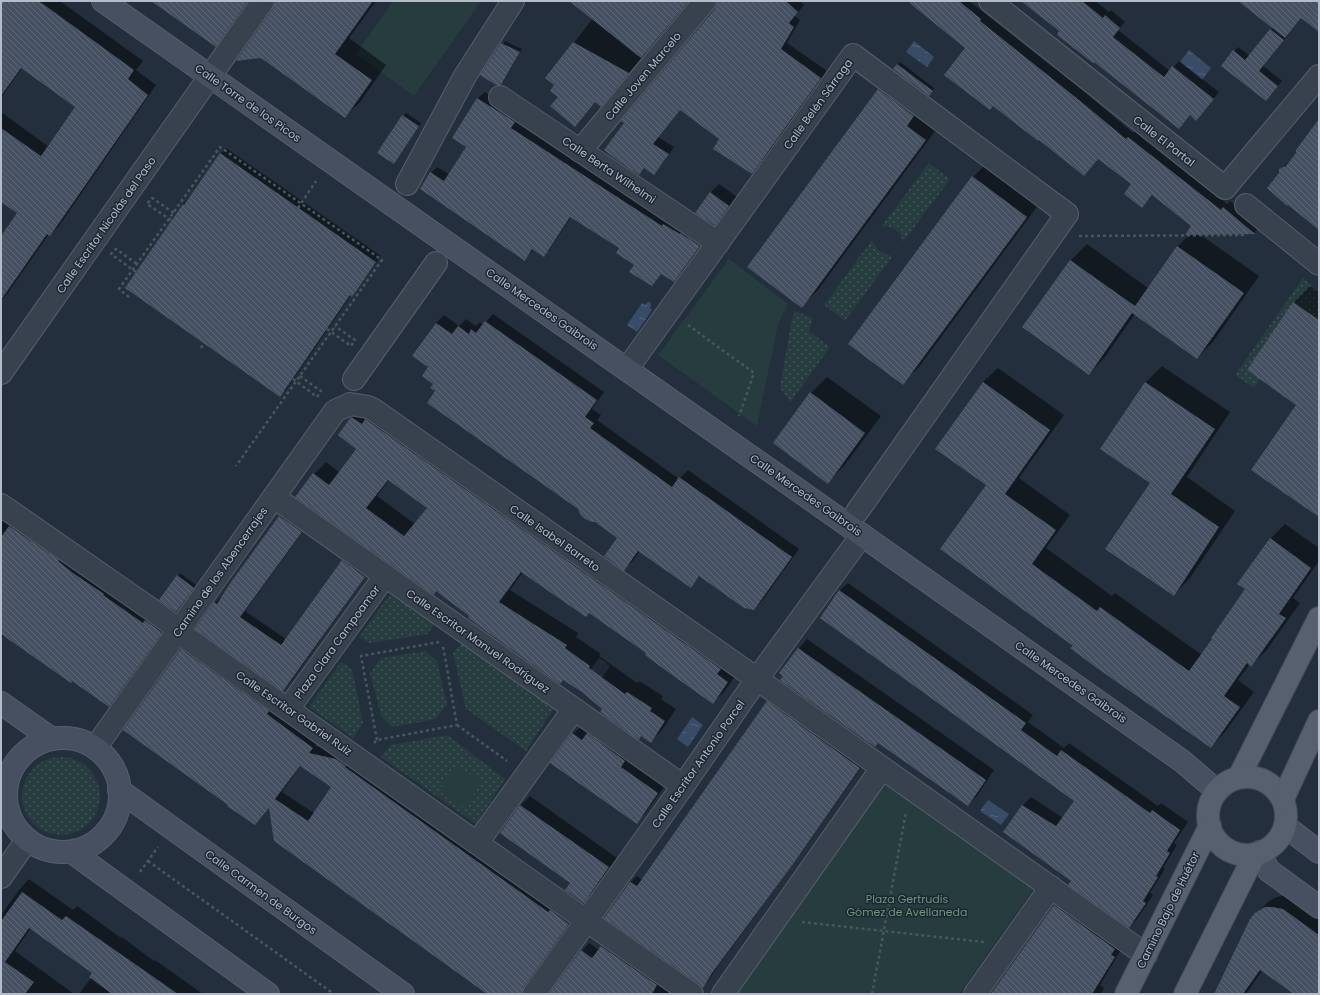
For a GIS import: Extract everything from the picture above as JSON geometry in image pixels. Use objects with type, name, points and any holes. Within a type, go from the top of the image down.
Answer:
[{"type":"main road","points":[[1239,777],[1319,618]]},
{"type":"main road","points":[[1283,799],[1319,721]]},
{"type":"main road","points":[[1251,776],[1264,780],[1274,788],[1283,799],[1287,814],[1286,826],[1280,837],[1272,846],[1258,853],[1245,855],[1226,848],[1216,839],[1210,826],[1210,804],[1217,791],[1227,782],[1239,777],[1251,776]]},
{"type":"main road","name":"Camino Bajo de Huétor","points":[[1126,994],[1210,826]]},
{"type":"main road","points":[[1190,992],[1258,853]]},
{"type":"street","name":"Calle Torre de los Picos","points":[[103,1],[392,205]]},
{"type":"street","name":"Calle Escritor Nicolás del Paso","points":[[1,373],[263,1]]},
{"type":"street","points":[[407,184],[465,76],[514,1]]},
{"type":"street","name":"Calle Joven Marcelo","points":[[580,151],[705,1]]},
{"type":"street","name":"Calle El Partal","points":[[990,1],[1225,188],[1319,76]]},
{"type":"street","name":"Calle Belén Sárraga","points":[[627,369],[853,55],[1062,220]]},
{"type":"street","name":"Calle Berta Wilhelmi","points":[[500,97],[718,243]]},
{"type":"street","name":"Calle Mercedes Gaibrois","points":[[392,205],[450,244],[1182,761],[1217,791]]},
{"type":"street","points":[[1246,205],[1319,264]]},
{"type":"street","points":[[857,512],[1062,220]]},
{"type":"street","points":[[354,379],[436,263]]},
{"type":"street","name":"Camino de los Abencerrajes","points":[[95,748],[335,411],[350,404]]},
{"type":"street","name":"Calle Isabel Barreto","points":[[350,404],[368,407],[374,410],[757,679]]},
{"type":"street","name":"Calle Escritor Manuel Rodríguez","points":[[274,497],[683,786]]},
{"type":"street","name":"Calle Escritor Gabriel Ruiz","points":[[1,505],[587,921]]},
{"type":"street","name":"Calle Escritor Antonio Porcel","points":[[534,994],[683,786],[757,679],[862,535]]},
{"type":"street","name":"Plaza Clara Campoamor","points":[[288,709],[385,576]]},
{"type":"street","points":[[757,679],[1146,955]]},
{"type":"street","points":[[1,703],[52,739]]},
{"type":"street","points":[[477,843],[574,709]]},
{"type":"street","points":[[67,738],[81,741],[95,748],[107,759],[116,773],[119,790],[119,807],[113,823],[102,837],[88,847],[72,852],[56,852],[40,848],[27,840],[16,828],[3,795],[14,766],[24,754],[37,744],[52,739],[67,738]]},
{"type":"street","points":[[723,994],[882,768]]},
{"type":"street","name":"Calle Carmen de Burgos","points":[[119,790],[403,994]]},
{"type":"street","points":[[1286,826],[1319,852]]},
{"type":"street","points":[[1,877],[27,840]]},
{"type":"street","points":[[72,852],[268,994]]},
{"type":"street","points":[[1258,853],[1268,870],[1319,907]]},
{"type":"street","points":[[975,994],[1051,887]]},
{"type":"street","points":[[587,921],[692,994]]},
{"type":"path","points":[[129,296],[119,290],[220,147],[382,260],[236,466]]},
{"type":"path","points":[[298,208],[316,181]]},
{"type":"path","points":[[171,220],[147,204],[152,198],[174,213]]},
{"type":"path","points":[[1062,220],[1072,236],[1246,235]]},
{"type":"path","points":[[136,272],[111,254],[116,249],[137,264]]},
{"type":"path","points":[[687,324],[754,373],[739,416]]},
{"type":"path","points":[[327,329],[351,346],[355,340],[335,326]]},
{"type":"path","points":[[201,348],[204,343]]},
{"type":"path","points":[[293,379],[317,396],[321,391],[300,376]]},
{"type":"path","points":[[362,762],[377,740],[361,656],[442,641],[458,725],[526,775]]},
{"type":"path","points":[[377,740],[458,725]]},
{"type":"path","points":[[872,994],[911,788]]},
{"type":"path","points":[[137,877],[160,844]]},
{"type":"path","points":[[148,861],[334,994]]},
{"type":"path","points":[[776,919],[1009,945]]},
{"type":"green space","points":[[393,1],[481,1],[414,96],[356,54]]},
{"type":"green space","points":[[929,163],[950,179],[903,242],[896,230],[890,227],[882,226]]},
{"type":"green space","points":[[872,240],[880,251],[893,256],[845,321],[824,305]]},
{"type":"green space","points":[[729,259],[788,304],[778,324],[757,426],[658,355]]},
{"type":"green space","points":[[1303,278],[1319,292],[1319,320],[1293,302],[1247,370],[1260,379],[1254,388],[1235,375]]},
{"type":"green space","points":[[795,311],[813,318],[809,331],[830,347],[790,403],[780,387],[791,324]]},
{"type":"green space","points":[[393,590],[436,621],[428,634],[370,643],[359,637]]},
{"type":"green space","points":[[465,640],[556,705],[526,751],[466,709],[453,653]]},
{"type":"green space","points":[[425,651],[437,661],[447,704],[436,719],[392,727],[381,716],[370,673],[381,658]]},
{"type":"green space","points":[[341,662],[352,669],[363,723],[353,738],[309,707]]},
{"type":"green space","points":[[447,735],[505,779],[476,824],[381,757],[391,745]]},
{"type":"green space","points":[[53,757],[69,757],[83,763],[94,774],[100,788],[100,804],[94,818],[83,829],[69,835],[53,835],[39,829],[28,818],[22,804],[22,788],[28,774],[39,763]]},
{"type":"green space","points":[[457,765],[482,782],[465,808],[439,791]]},
{"type":"green space","name":"Plaza Gertrudis Gómez de Avellaneda","points":[[885,782],[1034,888],[959,994],[735,994]]},
{"type":"water","points":[[914,41],[934,57],[927,67],[906,52]]},
{"type":"water","points":[[1189,50],[1211,68],[1202,80],[1180,62]]},
{"type":"water","points":[[650,302],[650,308],[652,310],[637,332],[627,325],[642,303],[645,305]]},
{"type":"water","points":[[599,658],[610,666],[595,687],[584,679]]},
{"type":"water","points":[[692,717],[703,725],[688,747],[677,739]]},
{"type":"water","points":[[988,800],[1009,814],[1001,825],[980,811]]},
{"type":"building","points":[[1,1],[38,1],[43,4],[134,70],[128,79],[148,95],[50,236],[47,234],[1,300],[1,236],[17,213],[1,202],[1,128],[41,156],[75,107],[21,68],[1,96]]},
{"type":"building","points":[[151,1],[248,1],[216,47]]},
{"type":"building","points":[[275,1],[373,1],[335,54],[372,80],[345,118],[261,58],[236,61],[273,8]]},
{"type":"building","points":[[569,1],[689,1],[641,58]]},
{"type":"building","points":[[717,1],[786,1],[798,12],[789,23],[794,27],[781,49],[821,78],[752,174],[713,149],[719,139],[680,110],[653,144],[669,154],[654,175],[644,168],[639,175],[604,150],[624,123],[621,121],[715,9]]},
{"type":"building","points":[[907,1],[959,1],[981,19],[980,21],[1126,139],[1128,137],[1221,210],[1223,207],[1255,234],[1185,235],[1191,226],[1152,195],[1142,208],[1124,194],[1131,184],[1098,159],[1084,176],[993,106],[990,110],[944,75],[965,48]]},
{"type":"building","points":[[1021,1],[1082,1],[1103,18],[1105,15],[1120,28],[1113,37],[1164,77],[1172,66],[1214,99],[1196,121],[1190,115],[1179,129],[1057,35],[1059,31]]},
{"type":"building","points":[[1238,1],[1319,1],[1319,32],[1301,18],[1285,38]]},
{"type":"building","points":[[1270,29],[1284,40],[1259,71],[1278,86],[1266,101],[1221,66],[1233,50],[1245,60]]},
{"type":"building","points":[[573,42],[629,73],[601,107],[595,102],[575,127],[550,106],[558,97],[550,91],[554,85],[545,78]]},
{"type":"building","points":[[501,43],[520,52],[501,85],[496,85],[480,75]]},
{"type":"building","points":[[897,64],[933,91],[929,96],[893,69]]},
{"type":"building","points":[[878,89],[914,116],[907,126],[926,140],[802,308],[747,267]]},
{"type":"building","points":[[477,98],[515,122],[511,128],[662,226],[663,224],[700,246],[674,282],[661,274],[652,286],[629,272],[634,265],[616,253],[619,248],[570,217],[544,257],[532,249],[525,261],[420,189],[430,172],[444,181],[466,147],[452,138]]},
{"type":"building","points":[[402,115],[419,126],[394,164],[377,153]]},
{"type":"building","points":[[1319,119],[1319,230],[1288,205],[1287,206],[1267,188],[1279,173],[1279,169],[1286,166],[1296,153],[1296,150]]},
{"type":"building","points":[[220,153],[376,262],[352,297],[350,295],[280,397],[125,288]]},
{"type":"building","points":[[972,176],[1027,217],[903,385],[848,344]]},
{"type":"building","points":[[710,192],[729,206],[715,226],[695,213]]},
{"type":"building","points":[[1177,246],[1244,293],[1197,359],[1132,313],[1089,375],[1022,327],[1070,260],[1135,306]]},
{"type":"building","points":[[1293,302],[1319,320],[1319,517],[1251,470],[1296,405],[1247,370]]},
{"type":"building","points":[[485,321],[597,400],[585,417],[594,423],[590,428],[672,487],[679,477],[792,557],[754,610],[744,608],[699,576],[691,588],[638,551],[624,571],[604,556],[617,538],[595,522],[585,519],[580,514],[578,509],[427,403],[435,391],[430,388],[433,384],[422,376],[428,367],[412,356],[436,323],[452,334],[458,326],[469,334],[471,329],[476,333]]},
{"type":"building","points":[[983,382],[1050,430],[1005,494],[1056,530],[1032,564],[1097,611],[1100,607],[1189,671],[1245,589],[1237,584],[1270,538],[1311,568],[1279,614],[1286,618],[1251,667],[1247,663],[1224,696],[1240,707],[1211,748],[1094,666],[1070,648],[1073,646],[940,549],[986,485],[935,449]]},
{"type":"building","points":[[1145,382],[1215,429],[1171,494],[1219,527],[1174,596],[1105,549],[1150,483],[1100,449]]},
{"type":"building","points":[[810,392],[865,433],[828,484],[773,443]]},
{"type":"building","points":[[351,417],[362,424],[365,419],[721,669],[717,674],[728,682],[713,704],[645,655],[646,653],[589,613],[586,617],[521,572],[499,602],[567,645],[565,648],[590,666],[589,668],[625,694],[627,692],[652,708],[650,711],[665,721],[651,743],[641,736],[639,740],[600,712],[602,709],[582,692],[563,680],[560,684],[468,618],[469,616],[436,591],[434,595],[295,497],[313,473],[329,485],[354,452],[356,449],[338,435]],"holes":[[[388,480],[427,508],[404,536],[366,508]]]},
{"type":"building","points":[[279,516],[302,532],[240,617],[281,645],[342,560],[365,577],[283,691],[195,629],[214,602],[217,604]]},
{"type":"building","points":[[9,526],[59,560],[58,561],[73,573],[143,623],[145,620],[162,633],[109,707],[72,681],[71,683],[1,634],[1,537]]},
{"type":"building","points":[[177,575],[194,588],[176,612],[159,600]]},
{"type":"building","points":[[839,590],[1026,723],[1021,730],[1057,756],[1061,750],[1150,813],[1152,810],[1180,830],[1167,851],[1170,853],[1156,876],[1158,877],[1143,901],[1146,903],[1129,928],[1068,885],[1071,881],[1003,832],[1022,805],[1056,826],[1074,801],[820,618]]},
{"type":"building","points":[[798,648],[986,780],[968,806],[878,743],[875,747],[780,680],[783,676],[779,673]]},
{"type":"building","points":[[181,649],[269,711],[267,714],[313,748],[309,753],[336,759],[346,766],[345,767],[548,912],[550,910],[569,924],[524,987],[522,994],[487,994],[274,841],[269,808],[255,825],[123,730]],"holes":[[[300,766],[331,787],[308,821],[275,799]]]},
{"type":"building","points":[[767,701],[860,768],[793,864],[712,973],[703,988],[604,918],[630,882],[637,886]]},
{"type":"building","points":[[572,733],[582,740],[587,733],[625,761],[621,767],[658,793],[637,824],[550,763]]},
{"type":"building","points":[[520,805],[609,867],[584,903],[565,890],[570,883],[500,833]]},
{"type":"building","points":[[22,892],[62,920],[66,916],[178,994],[112,994],[89,977],[92,973],[29,928],[5,962],[34,982],[25,994],[1,994],[1,921]]},
{"type":"building","points":[[1054,905],[1115,949],[1111,955],[1115,957],[1092,994],[991,994]]},
{"type":"building","points":[[1265,907],[1283,909],[1319,935],[1319,994],[1294,994],[1260,970],[1243,994],[1214,994],[1250,919],[1255,913]]},
{"type":"building","points":[[601,946],[657,985],[652,994],[549,994],[581,950],[592,958]]}]
